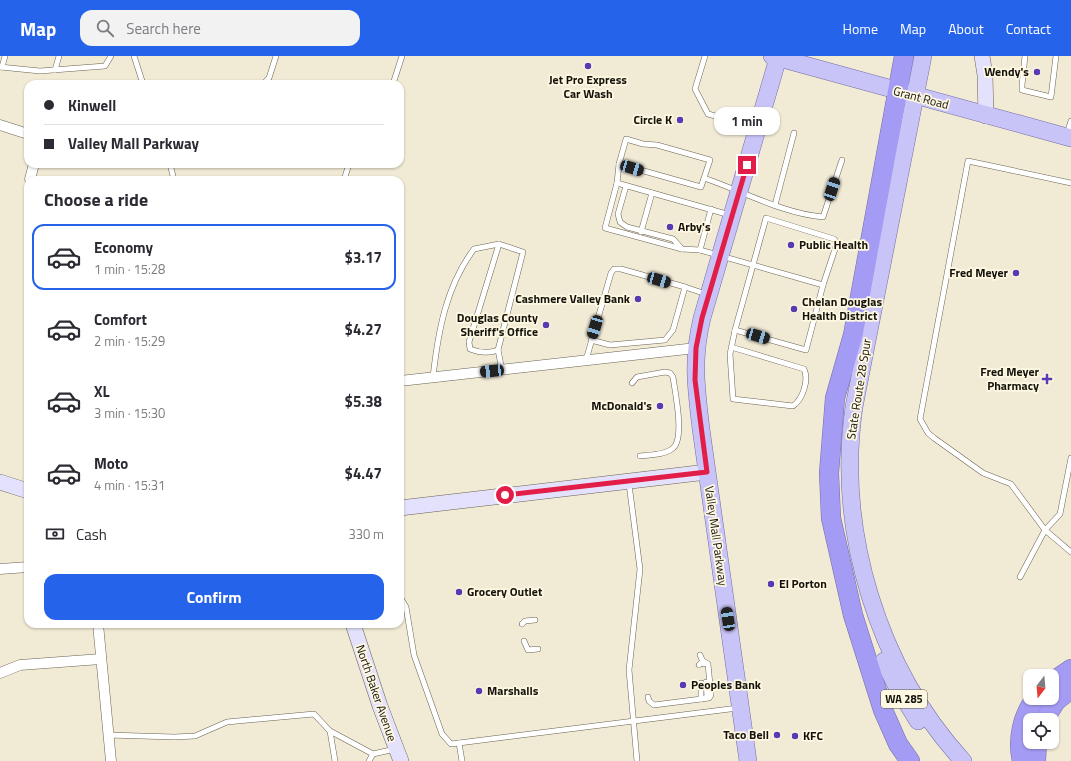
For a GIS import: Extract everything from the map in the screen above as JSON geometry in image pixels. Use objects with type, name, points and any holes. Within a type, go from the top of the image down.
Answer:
[{"type":"highway","points":[[904,56],[906,94],[853,335],[835,398],[829,481],[831,518],[842,574],[871,630],[883,710],[898,744],[910,761]]},
{"type":"highway","points":[[1059,677],[1071,669]]},
{"type":"highway","points":[[1048,713],[1056,701],[1071,689]]},
{"type":"highway","points":[[1022,761],[1020,748],[1023,724],[1032,705]]},
{"type":"highway","points":[[1036,761],[1037,749]]},
{"type":"main road","name":"State Route 28 Spur","points":[[871,630],[866,581],[855,532],[850,488],[850,441],[854,407],[868,334],[906,94],[923,56]]},
{"type":"main road","points":[[982,56],[985,75],[986,116]]},
{"type":"main road","name":"Valley Mall Parkway","points":[[748,761],[742,708],[695,380],[696,348],[709,294],[758,128],[776,57]]},
{"type":"main road","name":"Grant Road","points":[[776,57],[1068,138]]},
{"type":"main road","points":[[404,508],[707,472]]},
{"type":"main road","points":[[0,482],[24,490]]},
{"type":"main road","name":"North Baker Avenue","points":[[354,628],[398,755]]},
{"type":"main road","name":"WA 285","points":[[871,630],[886,666],[904,700],[949,761]]},
{"type":"main road","name":"WA 285","points":[[871,630],[901,670],[927,715],[963,761]]},
{"type":"street","points":[[0,125],[24,133]]},
{"type":"street","points":[[404,381],[696,348]]},
{"type":"street","points":[[0,569],[24,567]]},
{"type":"street","points":[[98,628],[111,761]]},
{"type":"street","points":[[0,673],[20,665],[101,659]]},
{"type":"lane","points":[[5,56],[1,67],[40,71],[105,66],[111,56]]},
{"type":"lane","points":[[55,70],[59,56]]},
{"type":"lane","points":[[134,56],[142,80]]},
{"type":"lane","points":[[267,80],[276,56]]},
{"type":"lane","points":[[394,80],[402,56]]},
{"type":"lane","points":[[704,56],[695,89],[708,114],[758,128]]},
{"type":"lane","points":[[1025,56],[1022,90],[1051,97],[1056,56]]},
{"type":"lane","points":[[1068,138],[1071,120]]},
{"type":"lane","points":[[775,205],[794,133]]},
{"type":"lane","points":[[619,164],[701,187],[710,160],[657,145],[643,144],[626,139],[619,164],[617,183],[605,228],[682,249],[700,250],[720,255],[823,285]]},
{"type":"lane","points":[[704,178],[740,190],[775,205],[810,216],[823,218],[842,160]]},
{"type":"lane","points":[[1071,183],[968,161],[920,419],[928,433],[934,438],[983,473],[1011,484],[1045,530],[1071,552]]},
{"type":"lane","points":[[617,183],[732,215]]},
{"type":"lane","points":[[626,186],[618,218],[627,227],[673,239],[682,249]]},
{"type":"lane","points":[[640,238],[652,193]]},
{"type":"lane","points":[[700,250],[711,209]]},
{"type":"lane","points":[[731,347],[804,369],[806,374],[799,402],[793,406],[733,399],[730,354],[731,347],[735,330],[752,265],[766,218],[834,239],[837,243],[823,285],[806,350],[735,330]]},
{"type":"lane","points":[[498,350],[489,353],[478,352],[470,349],[469,342],[499,244]]},
{"type":"lane","points":[[434,377],[439,337],[447,300],[456,277],[474,249],[499,244],[523,252],[498,350],[502,370]]},
{"type":"lane","points":[[586,360],[611,273],[614,269],[621,269],[709,294]]},
{"type":"lane","points":[[591,340],[606,345],[666,340],[674,330],[685,287]]},
{"type":"lane","points":[[632,383],[637,377],[665,372],[670,373],[673,377],[679,429],[678,440],[673,448],[664,452],[640,456]]},
{"type":"lane","points":[[1020,577],[1045,530],[1060,514],[1071,458]]},
{"type":"lane","points":[[629,481],[640,569],[629,670],[637,761]]},
{"type":"lane","points":[[404,604],[406,607],[414,655],[442,734],[451,744],[633,720],[742,708]]},
{"type":"lane","points":[[522,624],[525,621],[535,620]]},
{"type":"lane","points":[[524,641],[528,650],[538,649]]},
{"type":"lane","points":[[648,697],[649,701],[654,705],[709,698],[711,695],[708,664],[702,663],[700,655]]},
{"type":"lane","points":[[703,682],[703,699]]},
{"type":"lane","points":[[108,735],[195,736],[227,722],[314,714],[330,731],[373,754],[398,755]]},
{"type":"lane","points":[[330,731],[335,761]]},
{"type":"lane","points":[[459,743],[462,761]]},
{"type":"lane","points":[[369,761],[373,754]]},
{"type":"place","name":"Jet Pro Express Car Wash","points":[[588,66]]},
{"type":"place","name":"Wendy's","points":[[1037,72]]},
{"type":"place","name":"Circle K","points":[[680,120]]},
{"type":"place","name":"Arby's","points":[[670,227]]},
{"type":"place","name":"Public Health","points":[[791,245]]},
{"type":"place","name":"Fred Meyer","points":[[1016,273]]},
{"type":"place","name":"Cashmere Valley Bank","points":[[638,299]]},
{"type":"place","name":"Chelan Douglas Health District","points":[[794,309]]},
{"type":"place","name":"Douglas County Sheriff's Office","points":[[546,325]]},
{"type":"place","name":"Fred Meyer Pharmacy","points":[[1047,379]]},
{"type":"place","name":"McDonald's","points":[[660,406]]},
{"type":"place","name":"El Porton","points":[[771,584]]},
{"type":"place","name":"Grocery Outlet","points":[[459,592]]},
{"type":"place","name":"Peoples Bank","points":[[683,685]]},
{"type":"place","name":"Marshalls","points":[[479,691]]},
{"type":"place","name":"Taco Bell","points":[[777,735]]},
{"type":"place","name":"KFC","points":[[795,736]]},
{"type":"route","points":[[505,495],[707,472],[695,380],[696,348],[702,318],[747,165]]}]
